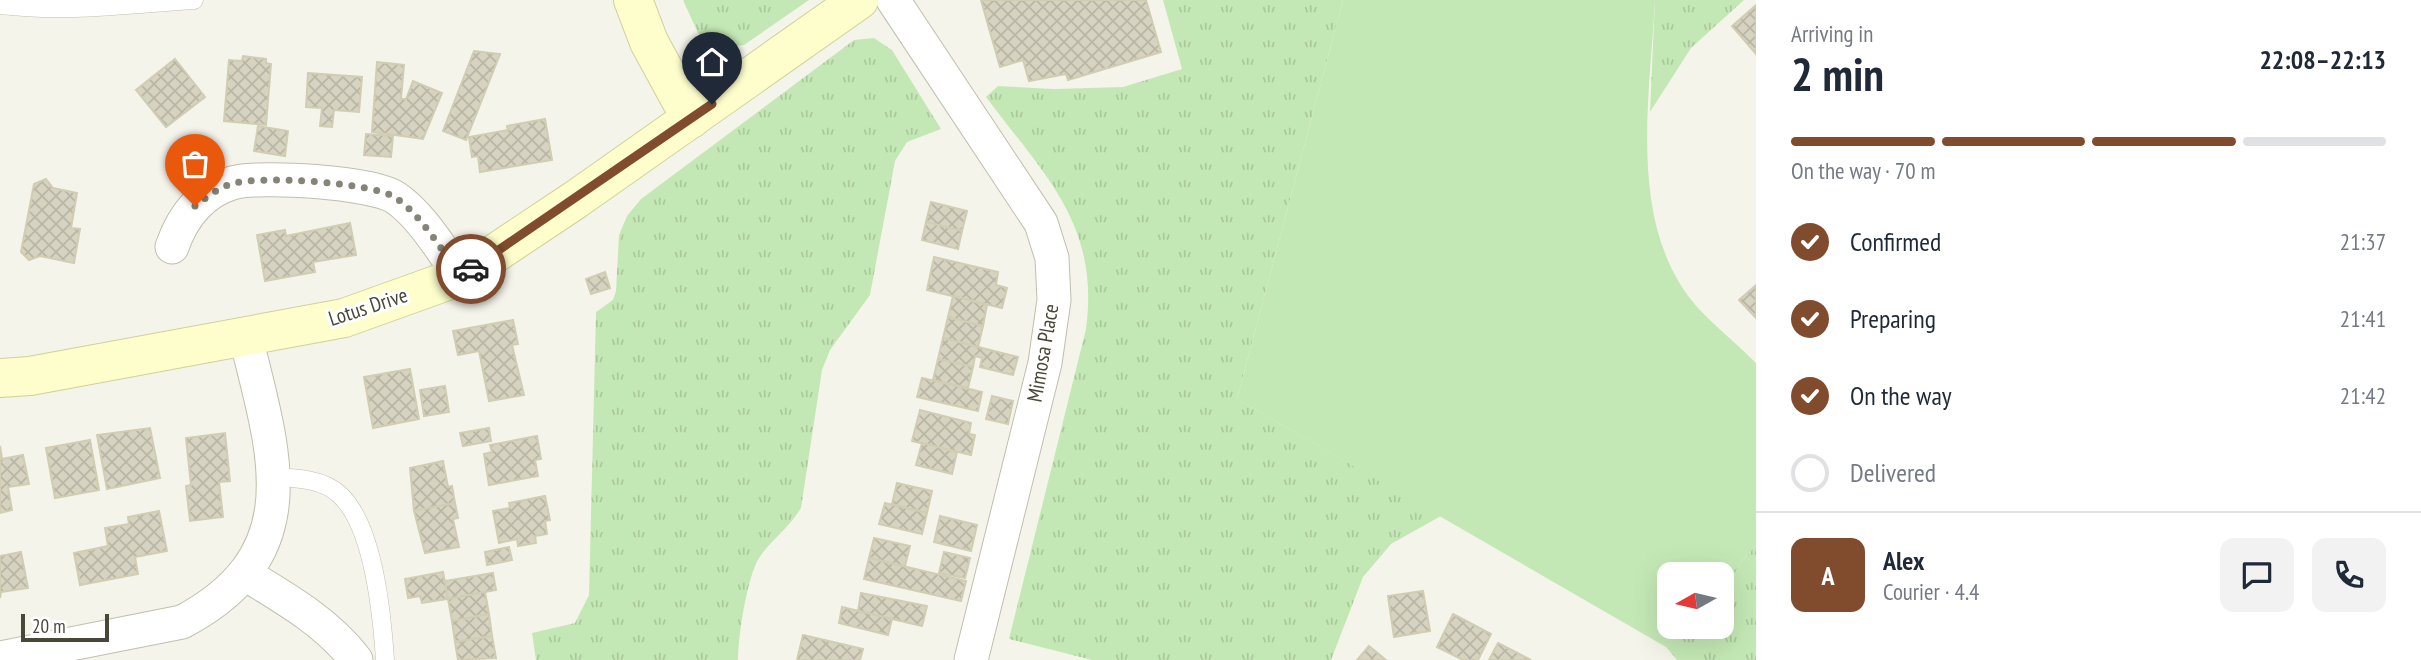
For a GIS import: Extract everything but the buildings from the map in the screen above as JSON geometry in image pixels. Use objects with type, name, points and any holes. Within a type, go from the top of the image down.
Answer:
[{"type":"street","points":[[633,0],[649,42],[691,119]]},
{"type":"street","name":"Lotus Drive","points":[[0,378],[30,376],[344,318],[461,276],[859,0]]},
{"type":"street","name":"Mimosa Place","points":[[893,0],[1041,223],[1052,258],[1054,300],[1045,363],[971,660]]},
{"type":"street","points":[[172,247],[180,224],[195,206],[232,183],[256,180],[336,184],[393,196],[414,213],[461,276]]},
{"type":"street","points":[[0,657],[42,655],[182,622],[209,608],[245,574],[267,531],[274,508],[273,455],[246,338]]},
{"type":"street","points":[[245,574],[309,615],[345,645],[356,660]]},
{"type":"lane","points":[[0,5],[34,9],[88,9],[194,0]]},
{"type":"lane","points":[[274,477],[302,478],[322,485],[339,494],[353,512],[372,571],[383,622],[384,660]]},
{"type":"green space","points":[[683,0],[809,0],[744,45],[712,48],[698,33]]},
{"type":"green space","points":[[1163,0],[1343,0],[1237,399],[1441,516],[1391,544],[1363,577],[1331,660],[1092,660],[1009,639],[1086,329],[1088,292],[1084,259],[1076,230],[1063,203],[1047,177],[986,97],[998,86],[1054,89],[1123,87],[1182,69]]},
{"type":"green space","points":[[1343,0],[1655,0],[1647,120],[1651,201],[1660,240],[1675,276],[1698,308],[1756,363],[1756,545],[1734,570],[1734,562],[1657,562],[1657,639],[1673,639],[1666,647],[1237,399]]},
{"type":"green space","points":[[1655,0],[1744,0],[1691,48],[1650,112]]},
{"type":"green space","points":[[874,38],[892,50],[941,129],[907,142],[895,161],[870,295],[830,350],[822,370],[801,508],[759,558],[755,567],[744,608],[738,660],[536,660],[532,633],[575,623],[589,595],[596,312],[613,300],[616,291],[619,235],[627,216],[641,199],[854,40]]},
{"type":"green space","points":[[1756,545],[1756,660],[1677,660],[1666,647],[1673,639],[1734,639],[1734,570]]},
{"type":"way so far","points":[[195,206],[232,183],[256,180],[366,188],[393,196],[414,213],[461,276],[471,269]]},
{"type":"route","points":[[471,269],[712,104]]}]
